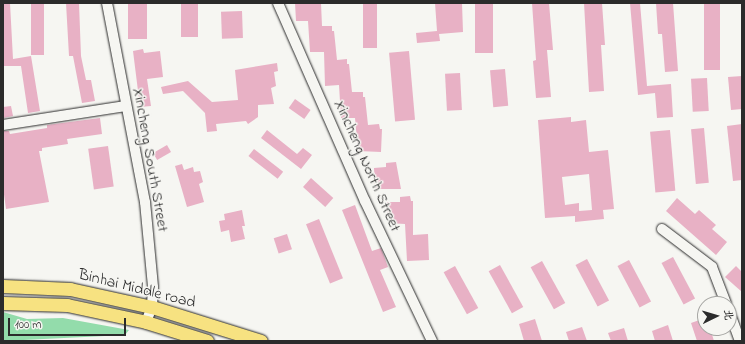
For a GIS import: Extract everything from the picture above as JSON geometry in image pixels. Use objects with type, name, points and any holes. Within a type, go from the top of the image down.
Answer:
[{"type":"main road","name":"Binhai Middle road","points":[[3,286],[70,289],[152,307],[261,341]]},
{"type":"main road","name":"Binhai Middle road","points":[[3,303],[67,305],[146,322],[207,341]]},
{"type":"street","name":"Xincheng South Street","points":[[107,3],[145,202],[152,263],[152,307],[146,322]]},
{"type":"street","name":"Xincheng North Street","points":[[278,3],[362,194],[432,341]]},
{"type":"street","points":[[3,126],[126,106]]},
{"type":"street","points":[[662,229],[712,267],[723,296]]},
{"type":"green space","points":[[3,312],[27,319],[63,318],[129,330],[125,335],[3,341]]},
{"type":"building","points":[[3,3],[10,3],[13,59],[31,56],[40,111],[28,113],[21,66],[3,66]]},
{"type":"building","points":[[31,3],[44,3],[44,55],[31,55]]},
{"type":"building","points":[[66,3],[79,3],[81,56],[86,80],[91,80],[95,101],[82,103],[73,56],[69,56]]},
{"type":"building","points":[[128,3],[147,3],[147,39],[128,39]]},
{"type":"building","points":[[181,3],[198,3],[198,37],[181,37]]},
{"type":"building","points":[[295,3],[321,3],[322,26],[332,26],[332,31],[334,31],[337,60],[347,59],[347,64],[349,64],[352,92],[363,92],[363,97],[365,97],[368,125],[379,124],[380,129],[382,129],[381,152],[358,151],[355,118],[341,118],[339,85],[325,86],[324,52],[310,52],[308,21],[296,21]]},
{"type":"building","points":[[363,3],[377,3],[377,48],[363,48]]},
{"type":"building","points":[[435,3],[462,3],[463,32],[439,34],[440,41],[417,43],[416,33],[437,31]]},
{"type":"building","points":[[475,3],[493,3],[493,53],[475,53]]},
{"type":"building","points":[[532,3],[549,3],[553,50],[547,50],[551,97],[536,98],[533,61],[536,60]]},
{"type":"building","points":[[584,3],[602,3],[605,45],[601,45],[604,91],[589,92]]},
{"type":"building","points":[[630,3],[640,3],[647,86],[671,84],[673,117],[657,118],[655,93],[638,95]]},
{"type":"building","points":[[656,3],[673,3],[678,71],[665,72],[662,34],[658,34]]},
{"type":"building","points":[[704,3],[720,3],[720,70],[704,70]]},
{"type":"building","points":[[242,11],[243,38],[222,39],[221,12]]},
{"type":"building","points":[[143,49],[144,53],[160,51],[163,77],[147,79],[151,106],[140,107],[133,51]]},
{"type":"building","points":[[409,51],[415,120],[395,121],[389,53]]},
{"type":"building","points":[[277,63],[278,71],[274,72],[276,86],[271,88],[274,104],[258,105],[258,117],[248,124],[246,121],[216,124],[217,131],[207,132],[205,113],[183,91],[163,94],[161,87],[188,81],[212,102],[238,100],[235,70]]},
{"type":"building","points":[[505,69],[508,106],[493,107],[490,70]]},
{"type":"building","points":[[460,73],[462,110],[447,111],[445,74]]},
{"type":"building","points":[[742,76],[742,109],[731,110],[728,77]]},
{"type":"building","points":[[707,78],[709,111],[693,112],[691,79]]},
{"type":"building","points":[[295,99],[311,110],[304,119],[289,108]]},
{"type":"building","points":[[11,106],[13,116],[3,118],[3,107]]},
{"type":"building","points":[[571,117],[571,122],[586,120],[589,152],[608,150],[614,209],[603,210],[604,219],[575,222],[575,216],[545,218],[538,120]],"holes":[[[589,174],[592,210],[579,211],[579,203],[565,205],[562,177]]]},
{"type":"building","points":[[100,118],[102,134],[67,139],[68,144],[42,148],[42,151],[39,151],[49,202],[6,209],[3,187],[3,131],[9,131],[10,134],[47,128],[47,125]]},
{"type":"building","points":[[742,124],[742,180],[733,181],[727,126]]},
{"type":"building","points":[[704,128],[709,183],[696,184],[691,129]]},
{"type":"building","points":[[267,130],[297,154],[303,148],[312,155],[301,169],[261,138]]},
{"type":"building","points":[[670,130],[675,191],[655,193],[650,132]]},
{"type":"building","points":[[167,145],[171,152],[157,160],[153,153]]},
{"type":"building","points":[[108,146],[114,187],[94,189],[88,149]]},
{"type":"building","points":[[254,149],[283,172],[278,179],[248,156]]},
{"type":"building","points":[[396,162],[401,189],[375,189],[374,168],[386,167],[386,163]]},
{"type":"building","points":[[182,164],[184,170],[193,167],[194,172],[200,171],[203,182],[199,184],[204,202],[187,207],[175,166]]},
{"type":"building","points":[[311,178],[333,198],[325,207],[303,187]]},
{"type":"building","points":[[410,196],[411,201],[413,201],[413,235],[428,234],[429,260],[407,261],[405,224],[388,223],[387,202],[400,202],[400,197]]},
{"type":"building","points":[[677,198],[695,214],[699,210],[716,225],[712,229],[727,242],[716,255],[666,211]]},
{"type":"building","points":[[355,205],[372,251],[381,248],[388,267],[380,270],[396,307],[383,312],[342,210]]},
{"type":"building","points":[[242,210],[245,226],[242,226],[245,239],[231,242],[229,230],[221,232],[219,221],[225,220],[224,214]]},
{"type":"building","points":[[319,219],[343,278],[330,284],[306,224]]},
{"type":"building","points":[[287,234],[292,249],[279,254],[274,238]]},
{"type":"building","points":[[673,257],[695,298],[684,305],[662,263]]},
{"type":"building","points":[[587,259],[609,300],[598,307],[576,265]]},
{"type":"building","points":[[629,260],[651,301],[640,308],[618,266]]},
{"type":"building","points":[[542,261],[565,303],[554,309],[531,267]]},
{"type":"building","points":[[500,265],[523,307],[512,313],[489,271]]},
{"type":"building","points":[[455,266],[478,308],[467,314],[444,272]]},
{"type":"building","points":[[736,266],[742,272],[742,292],[725,277]]},
{"type":"building","points":[[535,319],[542,341],[524,341],[519,324]]},
{"type":"building","points":[[697,321],[697,336],[712,336],[714,341],[697,341],[691,323]]},
{"type":"building","points":[[668,325],[673,341],[655,341],[652,331]]},
{"type":"building","points":[[582,327],[587,341],[569,341],[566,332]]},
{"type":"building","points":[[624,328],[628,341],[611,341],[608,333]]}]
